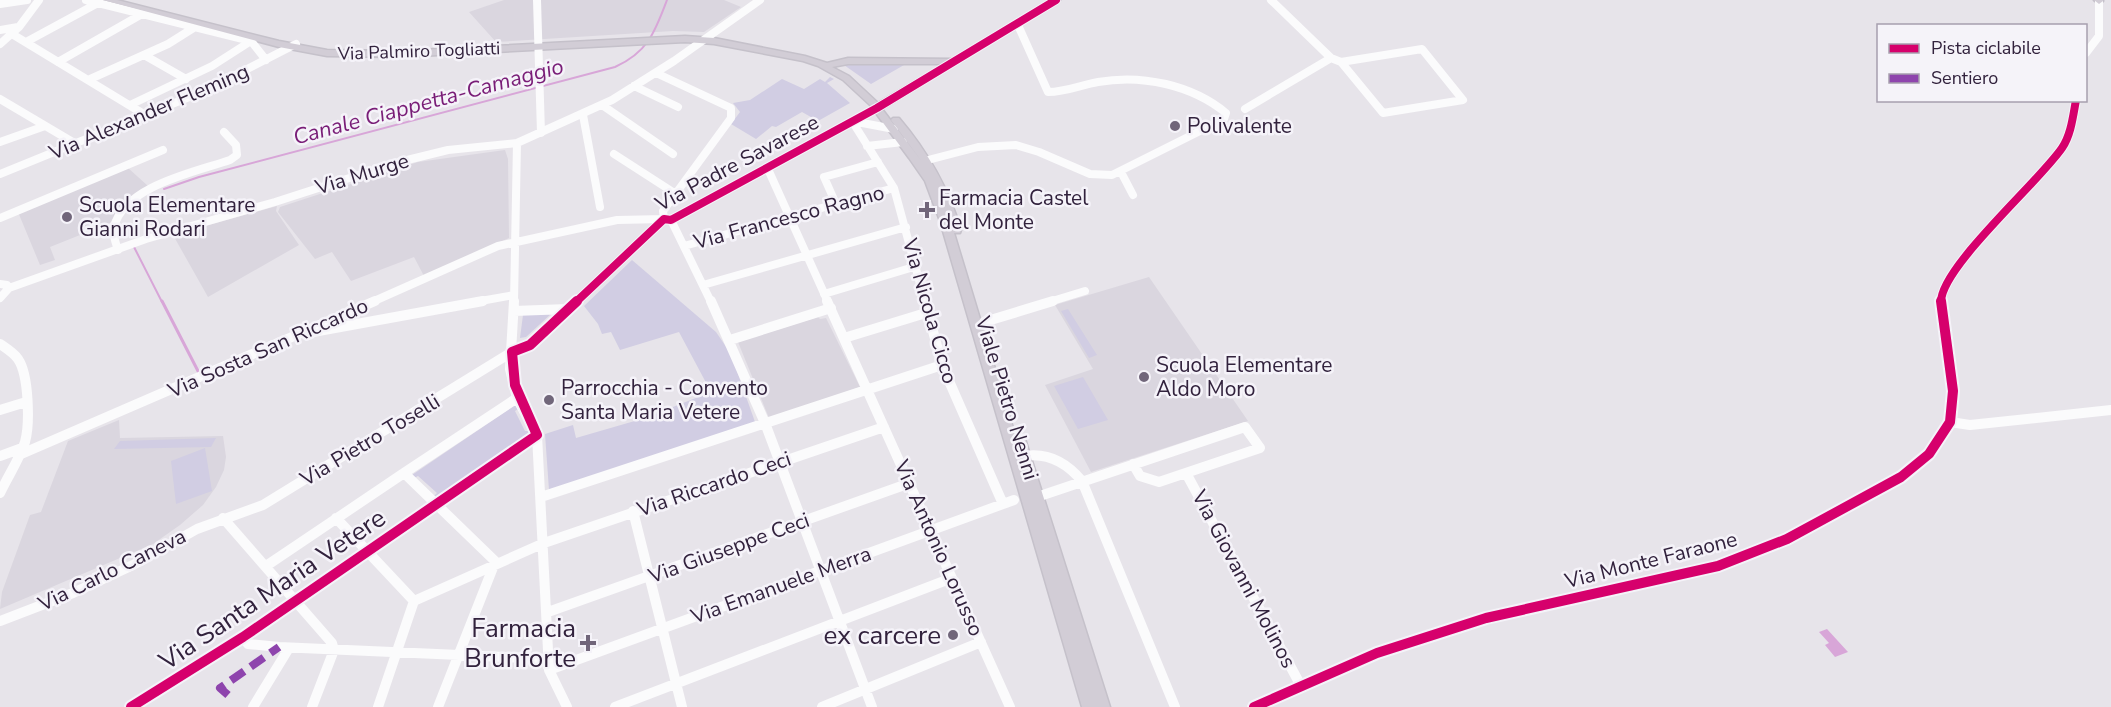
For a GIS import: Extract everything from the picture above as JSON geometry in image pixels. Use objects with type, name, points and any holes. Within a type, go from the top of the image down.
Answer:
[{"type":"main road","name":"Via Palmiro Togliatti","points":[[128,0],[293,45]]},
{"type":"main road","points":[[880,106],[1056,0]]},
{"type":"main road","name":"Via Palmiro Togliatti","points":[[102,2],[293,45],[330,50],[365,52],[643,38],[704,38],[788,51],[831,64],[852,76],[880,106]]},
{"type":"main road","name":"Via Palmiro Togliatti","points":[[704,38],[816,62],[846,78],[880,106]]},
{"type":"main road","points":[[831,64],[848,61],[952,62]]},
{"type":"main road","name":"Viale Pietro Nenni","points":[[880,106],[930,181],[945,221],[1090,707]]},
{"type":"main road","name":"Viale Pietro Nenni","points":[[880,106],[928,160],[940,181],[1102,707]]},
{"type":"street","points":[[0,3],[27,0]]},
{"type":"street","points":[[0,44],[19,27],[39,0]]},
{"type":"street","points":[[86,0],[102,2],[251,41],[266,60]]},
{"type":"street","points":[[537,0],[541,133]]},
{"type":"street","name":"Via Murge","points":[[9,288],[146,239],[275,202],[426,154],[517,144],[603,105],[657,73],[760,0]]},
{"type":"street","points":[[1271,0],[1331,58],[1341,62],[1383,113],[1463,100],[1422,49],[1341,62]]},
{"type":"street","points":[[2087,52],[2096,45],[2100,35],[2099,0]]},
{"type":"street","points":[[26,42],[102,2]]},
{"type":"street","points":[[58,62],[142,14]]},
{"type":"street","points":[[928,160],[999,143],[1041,152],[1097,176],[1121,172],[1224,119],[1226,113],[1210,101],[1182,89],[1141,80],[1104,81],[1059,92],[1048,92],[1017,23]]},
{"type":"street","points":[[0,30],[19,27]]},
{"type":"street","points":[[88,80],[168,44],[195,27]]},
{"type":"street","points":[[12,34],[147,116]]},
{"type":"street","points":[[130,105],[212,66],[251,41]]},
{"type":"street","name":"Via Alexander Fleming","points":[[0,174],[147,116],[293,45]]},
{"type":"street","points":[[144,55],[186,79]]},
{"type":"street","points":[[1245,109],[1331,58]]},
{"type":"street","points":[[657,73],[731,108],[731,118],[663,211],[684,246],[730,340],[765,423],[872,707]]},
{"type":"street","points":[[634,86],[678,107]]},
{"type":"street","points":[[0,99],[76,144]]},
{"type":"street","name":"Via Monte Faraone","points":[[1254,707],[1377,653],[1486,618],[1718,566],[1787,539],[1901,477],[1929,454],[1950,423],[1953,391],[1941,310],[1941,292],[1958,264],[2017,201],[2062,147],[2071,127],[2076,102]]},
{"type":"street","points":[[603,105],[673,154]]},
{"type":"street","name":"Via Padre Savarese","points":[[512,352],[530,345],[667,220],[880,106]]},
{"type":"street","points":[[583,115],[600,207]]},
{"type":"street","points":[[852,122],[894,129]]},
{"type":"street","name":"Via Nicola Cicco","points":[[852,122],[894,188],[942,365],[1008,502]]},
{"type":"street","points":[[0,142],[45,126]]},
{"type":"street","points":[[120,249],[113,229],[117,219],[132,201],[150,188],[230,160],[237,155],[236,145],[224,132]]},
{"type":"street","points":[[867,146],[903,142]]},
{"type":"street","points":[[517,144],[514,311],[510,369],[518,398],[537,435],[548,612],[548,664],[567,707]]},
{"type":"street","points":[[0,218],[163,150]]},
{"type":"street","points":[[614,154],[676,194]]},
{"type":"street","points":[[836,204],[824,177],[878,162]]},
{"type":"street","name":"Via Antonio Lorusso","points":[[767,167],[1010,707]]},
{"type":"street","points":[[1121,172],[1133,195]]},
{"type":"street","name":"Via Francesco Ragno","points":[[684,246],[894,188]]},
{"type":"street","name":"Via Sosta San Riccardo","points":[[0,456],[20,451],[298,335],[498,246],[617,220],[667,220]]},
{"type":"street","points":[[703,285],[906,227]]},
{"type":"street","points":[[824,294],[916,266]]},
{"type":"street","points":[[0,284],[9,288],[7,294],[0,298]]},
{"type":"street","points":[[984,322],[1085,291]]},
{"type":"street","points":[[298,335],[514,295]]},
{"type":"street","points":[[730,340],[831,308]]},
{"type":"street","points":[[514,311],[568,309]]},
{"type":"street","points":[[844,338],[929,312]]},
{"type":"street","points":[[0,344],[21,364],[27,432],[0,493]]},
{"type":"street","name":"Via Pietro Toselli","points":[[223,518],[273,499],[512,352]]},
{"type":"street","points":[[541,497],[942,365]]},
{"type":"street","points":[[266,566],[518,398]]},
{"type":"street","points":[[0,410],[26,402]]},
{"type":"street","points":[[1950,423],[1970,425],[2111,410]]},
{"type":"street","name":"Via Riccardo Ceci","points":[[414,601],[544,543],[884,427]]},
{"type":"street","points":[[1037,497],[1082,481],[1133,464],[1245,427],[1260,448],[1159,482],[1140,476],[1133,464]]},
{"type":"street","name":"Via Santa Maria Vetere","points":[[131,707],[243,637],[537,435]]},
{"type":"street","points":[[1024,456],[1035,453],[1071,466],[1082,481],[1175,707]]},
{"type":"street","points":[[404,473],[495,564],[438,707]]},
{"type":"street","name":"Via Giovanni Molinos","points":[[1186,473],[1301,686]]},
{"type":"street","name":"Via Giuseppe Ceci","points":[[548,612],[910,483]]},
{"type":"street","name":"Via Emanuele Merra","points":[[548,664],[662,629],[1008,502]]},
{"type":"street","points":[[633,511],[682,707]]},
{"type":"street","points":[[223,518],[332,643],[334,650],[312,707]]},
{"type":"street","name":"Via Carlo Caneva","points":[[0,621],[73,593],[223,518]]},
{"type":"street","points":[[336,518],[414,601],[378,707]]},
{"type":"street","points":[[615,707],[952,578]]},
{"type":"street","points":[[243,637],[248,644],[289,648],[459,656],[548,664]]},
{"type":"street","points":[[822,707],[981,642]]},
{"type":"street","points":[[253,707],[289,648]]},
{"type":"shaded area","points":[[504,0],[724,0],[741,7],[704,32],[673,31],[496,42],[469,12]]},
{"type":"shaded area","points":[[844,65],[904,65],[871,84]]},
{"type":"shaded area","points":[[830,77],[834,79],[827,83],[850,103],[818,121],[802,112],[776,127],[772,126],[756,139],[731,124],[740,112],[733,103],[750,100],[782,79],[804,89],[820,79],[825,82]]},
{"type":"shaded area","points":[[505,150],[508,159],[509,238],[424,276],[414,257],[351,281],[332,252],[315,259],[278,212],[280,207],[418,162]]},
{"type":"shaded area","name":"Scuola Elementare Gianni Rodari","points":[[127,167],[148,186],[126,201],[110,223],[50,247],[55,260],[40,265],[18,212]]},
{"type":"shaded area","points":[[277,206],[276,211],[299,245],[208,297],[173,235]]},
{"type":"shaded area","points":[[632,260],[716,332],[731,354],[755,422],[549,490],[545,434],[573,425],[576,438],[645,418],[711,392],[679,332],[620,350],[611,332],[602,334],[598,324],[584,306]]},
{"type":"shaded area","name":"Scuola Elementare Aldo Moro","points":[[1149,277],[1248,421],[1091,472],[1045,385],[1093,369],[1055,305]]},
{"type":"shaded area","points":[[1068,309],[1097,355],[1089,358],[1061,311]]},
{"type":"shaded area","points":[[551,314],[526,337],[520,338],[523,315]]},
{"type":"shaded area","points":[[818,317],[826,318],[860,387],[769,418],[738,342]]},
{"type":"shaded area","points":[[1083,377],[1108,420],[1078,429],[1054,386]]},
{"type":"shaded area","points":[[515,405],[518,409],[515,411],[525,431],[530,434],[437,498],[434,496],[437,493],[418,476],[414,478],[412,475]]},
{"type":"shaded area","points":[[119,420],[120,438],[223,436],[226,457],[224,470],[216,487],[203,505],[153,544],[0,609],[2,592],[30,515],[41,512],[68,441]]},
{"type":"shaded area","points":[[216,438],[211,447],[114,449],[120,441]]},
{"type":"shaded area","points":[[205,448],[212,491],[176,504],[171,461]]},
{"type":"shaded area","points":[[1827,629],[1848,652],[1835,657],[1825,645],[1829,643],[1819,632]]},
{"type":"waterway","name":"Canale Ciappetta-Camaggio","points":[[164,189],[199,177],[615,67],[643,48],[654,31],[667,0]]},
{"type":"waterway","name":"Canale Ciappetta-Camaggio","points":[[134,247],[162,302]]},
{"type":"waterway","name":"Canale Ciappetta-Camaggio","points":[[162,301],[199,373]]},
{"type":"marked path","points":[[228,695],[220,688],[279,647]]},
{"type":"cycle path","points":[[131,707],[243,637],[537,435],[515,385],[512,352],[530,345],[664,219],[671,220],[877,108],[1056,0]]},
{"type":"cycle path","points":[[1254,707],[1377,653],[1486,618],[1718,566],[1787,539],[1901,477],[1929,454],[1950,422],[1953,391],[1941,310],[1941,292],[1958,264],[2017,201],[2063,147],[2071,127],[2076,102]]},
{"type":"place","name":"Polivalente","points":[[1175,126]]},
{"type":"place","name":"Farmacia Castel del Monte","points":[[927,210]]},
{"type":"place","name":"Scuola Elementare Gianni Rodari","points":[[67,217]]},
{"type":"place","name":"Scuola Elementare Aldo Moro","points":[[1144,377]]},
{"type":"place","name":"Parrocchia - Convento Santa Maria Vetere","points":[[549,400]]},
{"type":"place","name":"ex carcere","points":[[953,635]]},
{"type":"place","name":"Farmacia Brunforte","points":[[588,643]]}]
